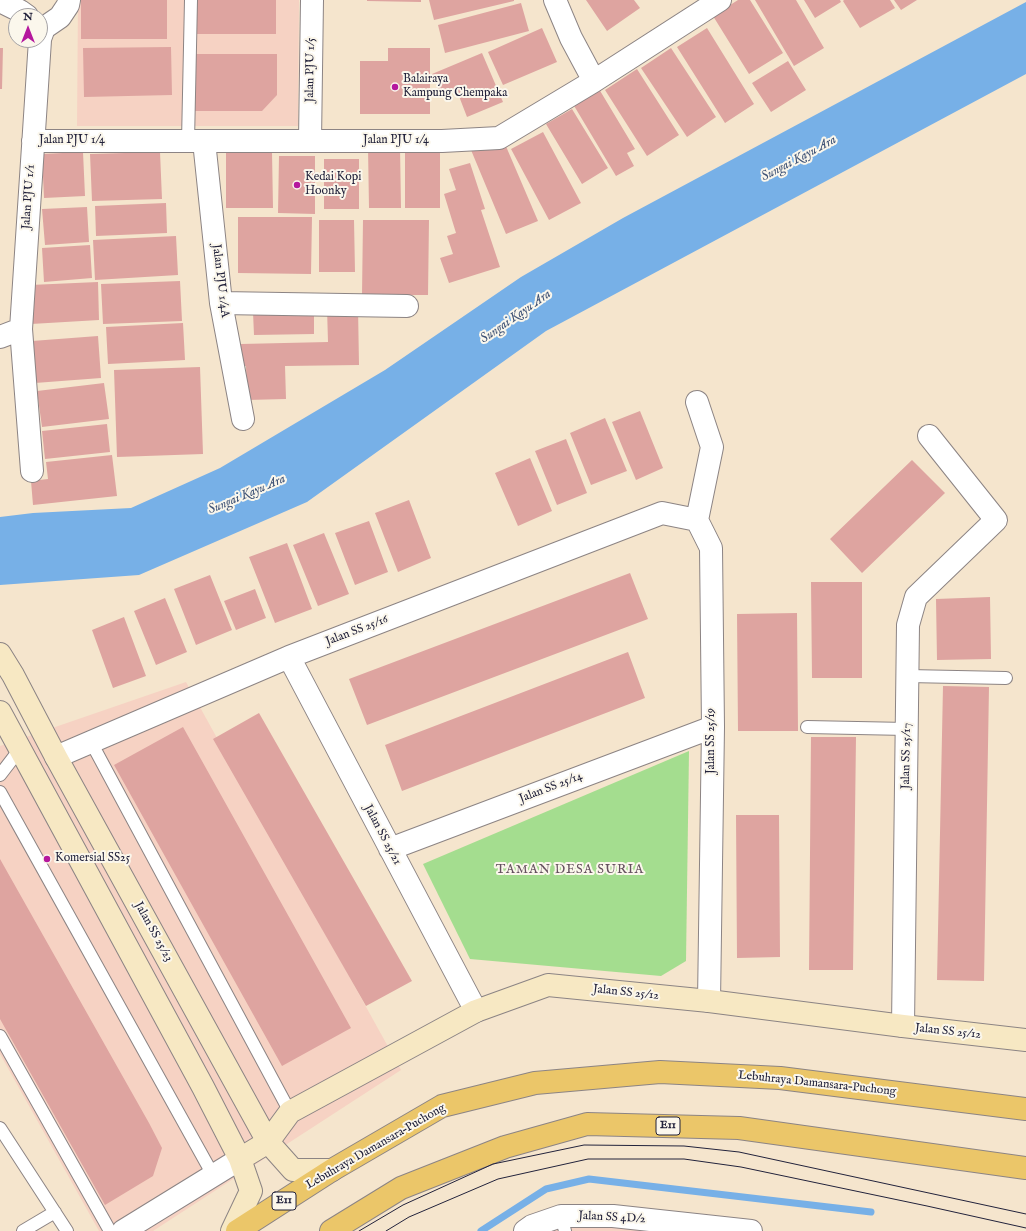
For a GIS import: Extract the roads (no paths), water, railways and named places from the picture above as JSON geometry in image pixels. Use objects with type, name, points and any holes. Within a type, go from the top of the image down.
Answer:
[{"type":"highway","name":"Lebuhraya Damansara–Puchong","points":[[237,1231],[332,1170],[442,1106],[535,1083],[660,1072],[780,1078],[1026,1109]]},
{"type":"highway","name":"E11","points":[[331,1231],[401,1188],[505,1147],[587,1124],[739,1128],[1026,1168]]},
{"type":"main road","name":"Jalan SS 25/23","points":[[0,654],[13,675],[56,757],[268,1142],[293,1170],[332,1170]]},
{"type":"main road","points":[[0,712],[199,1080],[240,1159],[251,1191],[232,1231]]},
{"type":"main road","points":[[19,746],[33,754],[56,757]]},
{"type":"main road","name":"Jalan SS 25/12","points":[[268,1142],[290,1112],[476,1011],[548,985],[709,1001],[1026,1040]]},
{"type":"main road","points":[[240,1159],[268,1142]]},
{"type":"street","points":[[48,24],[60,17],[68,5],[69,0]]},
{"type":"street","name":"Jalan PJU 1/5","points":[[310,141],[312,0]]},
{"type":"street","points":[[555,0],[571,38],[594,81]]},
{"type":"street","name":"Jalan PJU 1/4","points":[[33,141],[442,141],[499,138],[594,81],[720,0]]},
{"type":"street","points":[[0,1],[14,8]]},
{"type":"street","name":"Jalan PJU 1/1","points":[[32,471],[10,328],[33,141],[37,48]]},
{"type":"street","name":"Jalan PJU 1/4A","points":[[196,141],[221,303],[242,419]]},
{"type":"street","points":[[221,303],[408,306]]},
{"type":"street","points":[[0,337],[10,328]]},
{"type":"street","points":[[698,402],[712,447],[698,520]]},
{"type":"street","name":"Jalan SS 25/17","points":[[903,1026],[908,625],[916,597],[996,520],[929,436]]},
{"type":"street","name":"Jalan SS 25/16","points":[[56,757],[289,657],[662,513],[698,520]]},
{"type":"street","name":"Jalan SS 25/19","points":[[698,520],[711,548],[713,727],[709,1001]]},
{"type":"street","name":"Jalan SS 25/21","points":[[289,657],[476,1011]]},
{"type":"street","name":"Jalan SS 25/14","points":[[390,849],[713,727]]},
{"type":"street","points":[[124,1231],[240,1159]]},
{"type":"street","name":"Jalan SS 4D/2","points":[[524,1231],[532,1226],[613,1216],[751,1231]]},
{"type":"lane","points":[[191,0],[196,141]]},
{"type":"lane","points":[[908,676],[1006,678]]},
{"type":"lane","points":[[807,727],[907,730]]},
{"type":"lane","points":[[91,742],[290,1112]]},
{"type":"lane","points":[[0,775],[19,746]]},
{"type":"lane","points":[[0,792],[214,1175]]},
{"type":"lane","points":[[0,1036],[110,1231]]},
{"type":"lane","points":[[0,1128],[67,1231]]},
{"type":"lane","points":[[23,1231],[55,1212]]},
{"type":"water","name":"Sungai Kayu Ara","points":[[1026,2],[1026,74],[546,331],[307,502],[139,575],[0,585],[0,517],[33,513],[131,508],[220,468],[385,370],[521,277],[623,218]]},
{"type":"waterway","points":[[481,1231],[546,1189],[589,1179],[871,1212]]},
{"type":"tram line","points":[[359,1231],[403,1205],[493,1164],[584,1145],[684,1146],[739,1152],[1026,1214]]},
{"type":"tram line","points":[[386,1231],[409,1217],[498,1179],[588,1159],[684,1159],[741,1167],[1026,1228]]},
{"type":"place","name":"Balairaya Kampung Chempaka","points":[[395,87]]},
{"type":"place","name":"Kedai Kopi Hoonky","points":[[297,185]]},
{"type":"place","name":"Komersial SS25","points":[[47,859]]},
{"type":"district","name":"TAMAN DESA SURIA","points":[[570,870]]}]
